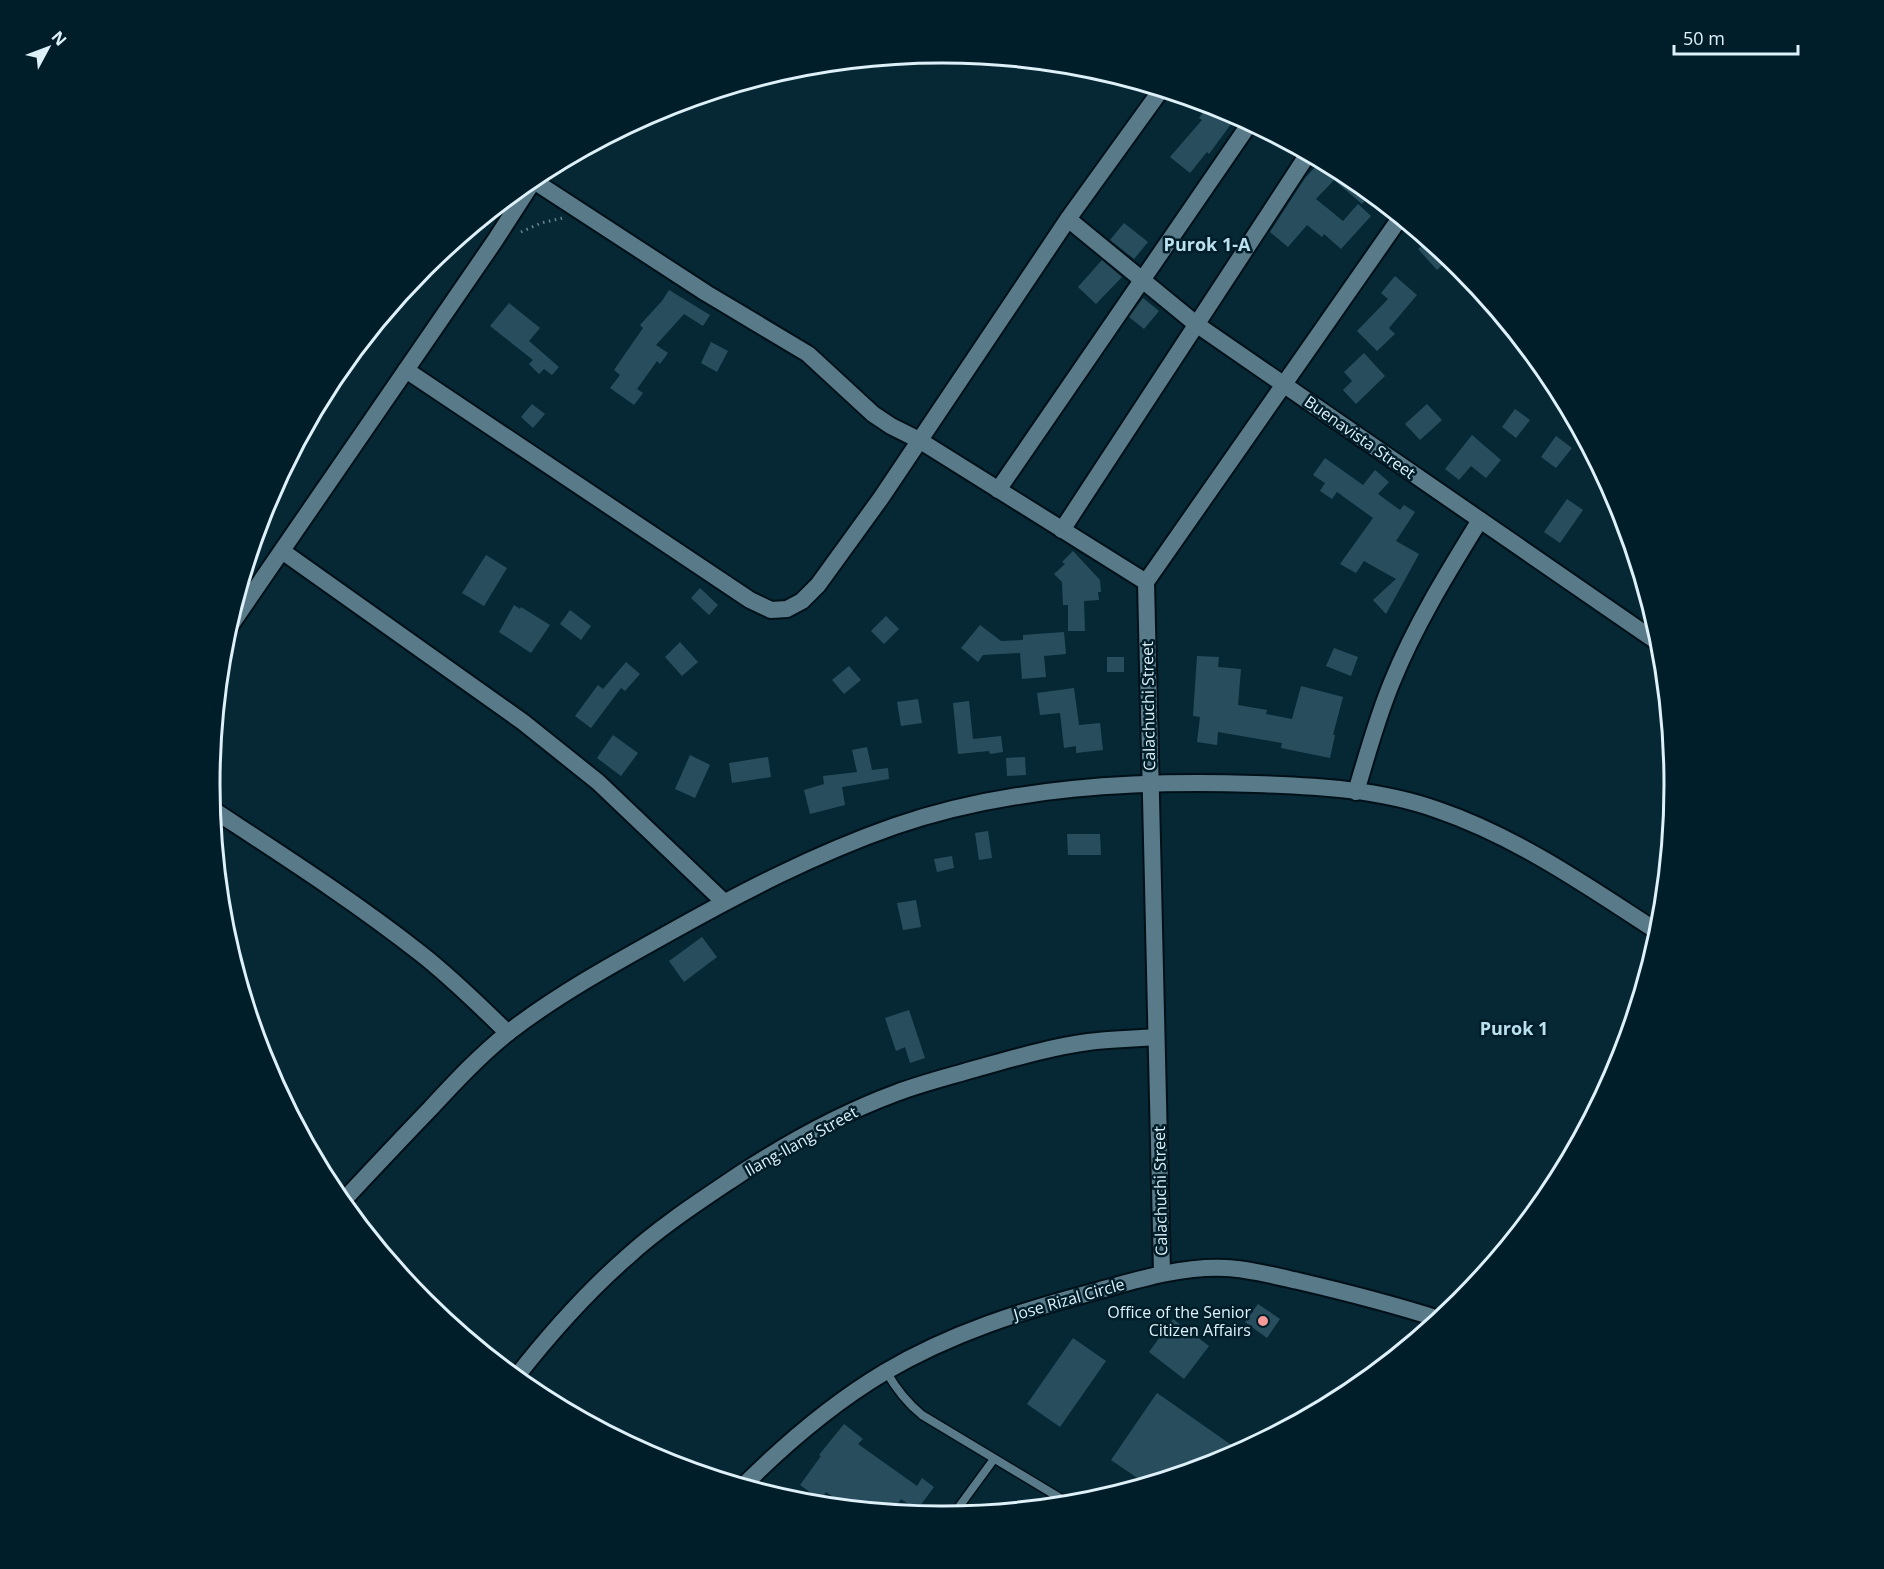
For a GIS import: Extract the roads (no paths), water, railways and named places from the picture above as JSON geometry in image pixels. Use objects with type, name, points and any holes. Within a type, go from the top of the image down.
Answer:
[{"type":"street","points":[[406,370],[740,594],[771,610],[787,609],[802,601],[818,585],[881,498],[1068,219],[1157,96]]},
{"type":"street","points":[[998,490],[1245,130]]},
{"type":"street","points":[[1062,530],[1304,160]]},
{"type":"street","points":[[543,184],[582,213],[706,293],[808,354],[873,414],[891,426],[919,440],[1146,582],[1396,224]]},
{"type":"street","points":[[243,608],[523,198]]},
{"type":"street","name":"Buenavista Street","points":[[1068,219],[1196,324],[1648,636]]},
{"type":"street","points":[[1356,792],[1375,727],[1393,680],[1431,601],[1480,520]]},
{"type":"street","points":[[282,551],[440,662],[598,782],[724,902]]},
{"type":"street","name":"Calachuchi Street","points":[[1146,582],[1162,1273]]},
{"type":"street","points":[[349,1195],[440,1098],[508,1033],[570,991],[724,902],[841,847],[896,826],[961,808],[1047,791],[1150,784],[1289,785],[1396,798],[1437,809],[1481,828],[1579,881],[1649,927]]},
{"type":"street","points":[[221,815],[316,878],[420,952],[508,1033]]},
{"type":"street","name":"Ilang-Ilang Street","points":[[522,1370],[559,1326],[627,1257],[705,1198],[770,1155],[807,1134],[847,1113],[895,1093],[993,1064],[1048,1049],[1089,1042],[1156,1037]]},
{"type":"street","name":"Jose Rizal Circle","points":[[751,1480],[817,1419],[886,1371],[987,1324],[1025,1311],[1162,1273],[1196,1268],[1228,1268],[1265,1274],[1429,1316]]},
{"type":"lane","points":[[886,1371],[898,1393],[922,1415],[1057,1496]]},
{"type":"lane","points":[[960,1505],[994,1459]]},
{"type":"place","name":"Office of the Senior Citizen Affairs","points":[[1263,1321]]},
{"type":"district","name":"Purok 1-A","points":[[1207,245]]},
{"type":"district","name":"Purok 1","points":[[1514,1029]]}]
